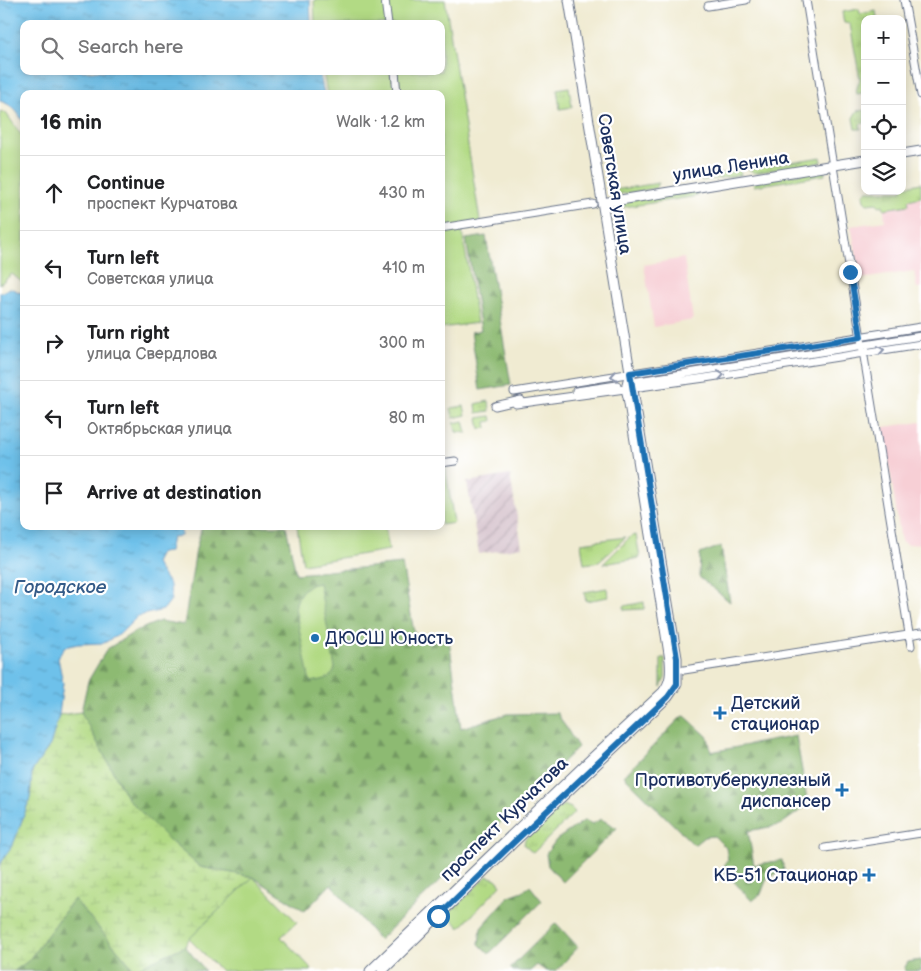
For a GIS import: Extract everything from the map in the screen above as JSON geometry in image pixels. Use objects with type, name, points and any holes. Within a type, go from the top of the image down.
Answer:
[{"type":"main road","name":"Советская улица","points":[[569,0],[598,204],[630,373],[674,659],[676,683],[665,695]]},
{"type":"main road","points":[[906,153],[921,151]]},
{"type":"main road","name":"улица Ленина","points":[[598,204],[861,161]]},
{"type":"main road","name":"проспект Курчатова","points":[[370,971],[665,695]]},
{"type":"main road","name":"проспект Курчатова","points":[[382,971],[594,761]]},
{"type":"street","points":[[385,0],[388,20]]},
{"type":"street","points":[[708,6],[746,0]]},
{"type":"street","points":[[806,0],[911,646]]},
{"type":"street","points":[[904,0],[921,95]]},
{"type":"street","points":[[396,75],[397,90]]},
{"type":"street","name":"улица Ленина","points":[[445,227],[598,204]]},
{"type":"street","points":[[514,392],[921,327]]},
{"type":"street","points":[[632,386],[921,336]]},
{"type":"street","points":[[516,404],[921,344]]},
{"type":"street","points":[[495,406],[617,384]]},
{"type":"street","points":[[445,462],[455,461]]},
{"type":"street","points":[[684,670],[921,632]]},
{"type":"street","points":[[825,848],[921,833]]},
{"type":"shaded area","points":[[921,198],[921,289],[917,289],[914,271],[861,279],[851,226],[885,221],[884,209],[909,205],[908,200]]},
{"type":"shaded area","points":[[684,258],[693,320],[654,327],[644,265]]},
{"type":"shaded area","points":[[921,422],[921,543],[907,545],[901,541],[883,427]]},
{"type":"shaded area","points":[[510,475],[522,547],[479,554],[467,482]]},
{"type":"green space","points":[[314,0],[445,0],[481,227],[462,230],[477,323],[445,327],[445,90],[326,90],[324,75],[445,75],[445,20],[315,20]]},
{"type":"green space","points":[[859,9],[860,14],[876,11],[876,15],[861,15],[861,94],[857,94],[856,91],[860,79],[850,24],[844,23],[842,12]]},
{"type":"green space","points":[[569,87],[572,107],[560,109],[557,89]]},
{"type":"green space","points":[[861,110],[861,129],[855,129],[853,118],[857,111]]},
{"type":"green space","points":[[0,111],[6,113],[20,133],[20,281],[12,274],[0,284]]},
{"type":"green space","points":[[821,157],[822,162],[754,173],[748,169]]},
{"type":"green space","points":[[740,170],[741,175],[701,181],[701,177]]},
{"type":"green space","points":[[824,170],[825,175],[754,186],[753,181]]},
{"type":"green space","points":[[659,183],[656,188],[615,195],[614,190]]},
{"type":"green space","points":[[921,183],[921,197],[908,200],[909,205],[884,209],[883,205],[880,206],[876,203],[867,204],[864,201],[863,195],[906,195],[906,186]]},
{"type":"green space","points":[[697,189],[698,196],[618,208],[617,202]]},
{"type":"green space","points":[[486,236],[511,385],[480,390],[471,332],[481,330],[466,239]]},
{"type":"green space","points":[[489,401],[490,411],[477,413],[476,404]]},
{"type":"green space","points":[[464,406],[466,415],[453,418],[451,408]]},
{"type":"green space","points":[[491,416],[492,421],[486,422],[487,428],[480,429],[478,418]]},
{"type":"green space","points":[[464,421],[467,433],[456,432],[454,423]]},
{"type":"green space","points":[[445,465],[454,523],[445,524]]},
{"type":"green space","points":[[201,530],[287,530],[296,574],[402,564],[415,638],[449,639],[461,728],[507,714],[557,713],[578,747],[379,940],[331,884],[305,911],[253,877],[200,867],[169,840],[127,798],[81,712],[88,681],[107,649],[136,631],[160,621],[184,625],[196,549]]},
{"type":"green space","points":[[298,530],[386,530],[389,550],[303,564]]},
{"type":"green space","points":[[636,535],[640,558],[603,564],[631,536]]},
{"type":"green space","points":[[626,537],[599,562],[584,564],[581,543]]},
{"type":"green space","points":[[721,546],[730,602],[699,577],[700,554]]},
{"type":"green space","name":"ДЮСШ Юность","points":[[319,583],[335,668],[329,677],[310,682],[295,608],[302,591],[309,586]]},
{"type":"green space","points":[[607,588],[608,597],[586,601],[584,592]]},
{"type":"green space","points":[[644,602],[644,609],[624,610],[624,606]]},
{"type":"green space","points":[[661,658],[665,658],[665,678],[661,687]]},
{"type":"green space","points":[[81,712],[127,798],[169,840],[200,867],[253,877],[189,939],[185,946],[134,969],[74,899],[28,961],[14,971],[0,971],[0,865],[14,842],[30,798],[32,771],[50,745],[59,715]]},
{"type":"green space","points":[[685,716],[708,737],[711,752],[796,736],[808,805],[780,825],[748,831],[754,865],[782,860],[784,870],[767,878],[761,894],[752,901],[722,869],[728,860],[726,848],[714,836],[704,837],[694,845],[624,776],[681,717]]},
{"type":"green space","points":[[564,805],[575,812],[533,853],[524,845],[525,839],[556,809]]},
{"type":"green space","points":[[601,819],[617,828],[563,882],[548,866],[546,854],[556,840],[585,820],[592,824]]},
{"type":"green space","points":[[487,876],[496,879],[501,885],[460,928],[451,918],[451,911]]},
{"type":"green space","points":[[253,877],[297,922],[281,937],[309,966],[311,971],[221,971],[189,939]]},
{"type":"green space","points":[[530,886],[542,901],[489,954],[479,944],[481,928],[509,896],[523,891]]},
{"type":"green space","points":[[74,899],[134,969],[185,946],[205,971],[14,971],[28,961]]},
{"type":"green space","points":[[556,923],[578,947],[556,971],[546,971],[537,965],[530,971],[513,971],[510,968]]},
{"type":"green space","points":[[921,960],[921,971],[905,971],[908,962]]},
{"type":"water","points":[[0,0],[310,0],[311,20],[20,20],[20,75],[320,75],[323,90],[20,90],[20,116],[15,110],[0,101]]},
{"type":"water","name":"Городское","points":[[10,288],[20,292],[20,530],[181,530],[181,536],[172,537],[169,552],[160,553],[155,563],[170,585],[171,600],[163,610],[138,616],[120,634],[104,643],[78,644],[64,647],[58,658],[63,683],[59,715],[50,745],[32,771],[30,798],[14,842],[0,865],[0,293]]},
{"type":"place","name":"ДЮСШ Юность","points":[[315,638]]},
{"type":"place","name":"Детский стационар","points":[[720,713]]},
{"type":"place","name":"Противотуберкулезный диспансер","points":[[842,790]]},
{"type":"place","name":"КБ-51 Стационар","points":[[869,875]]},
{"type":"route","points":[[438,916],[668,697],[677,684],[677,658],[630,373],[861,337],[850,272]]}]
